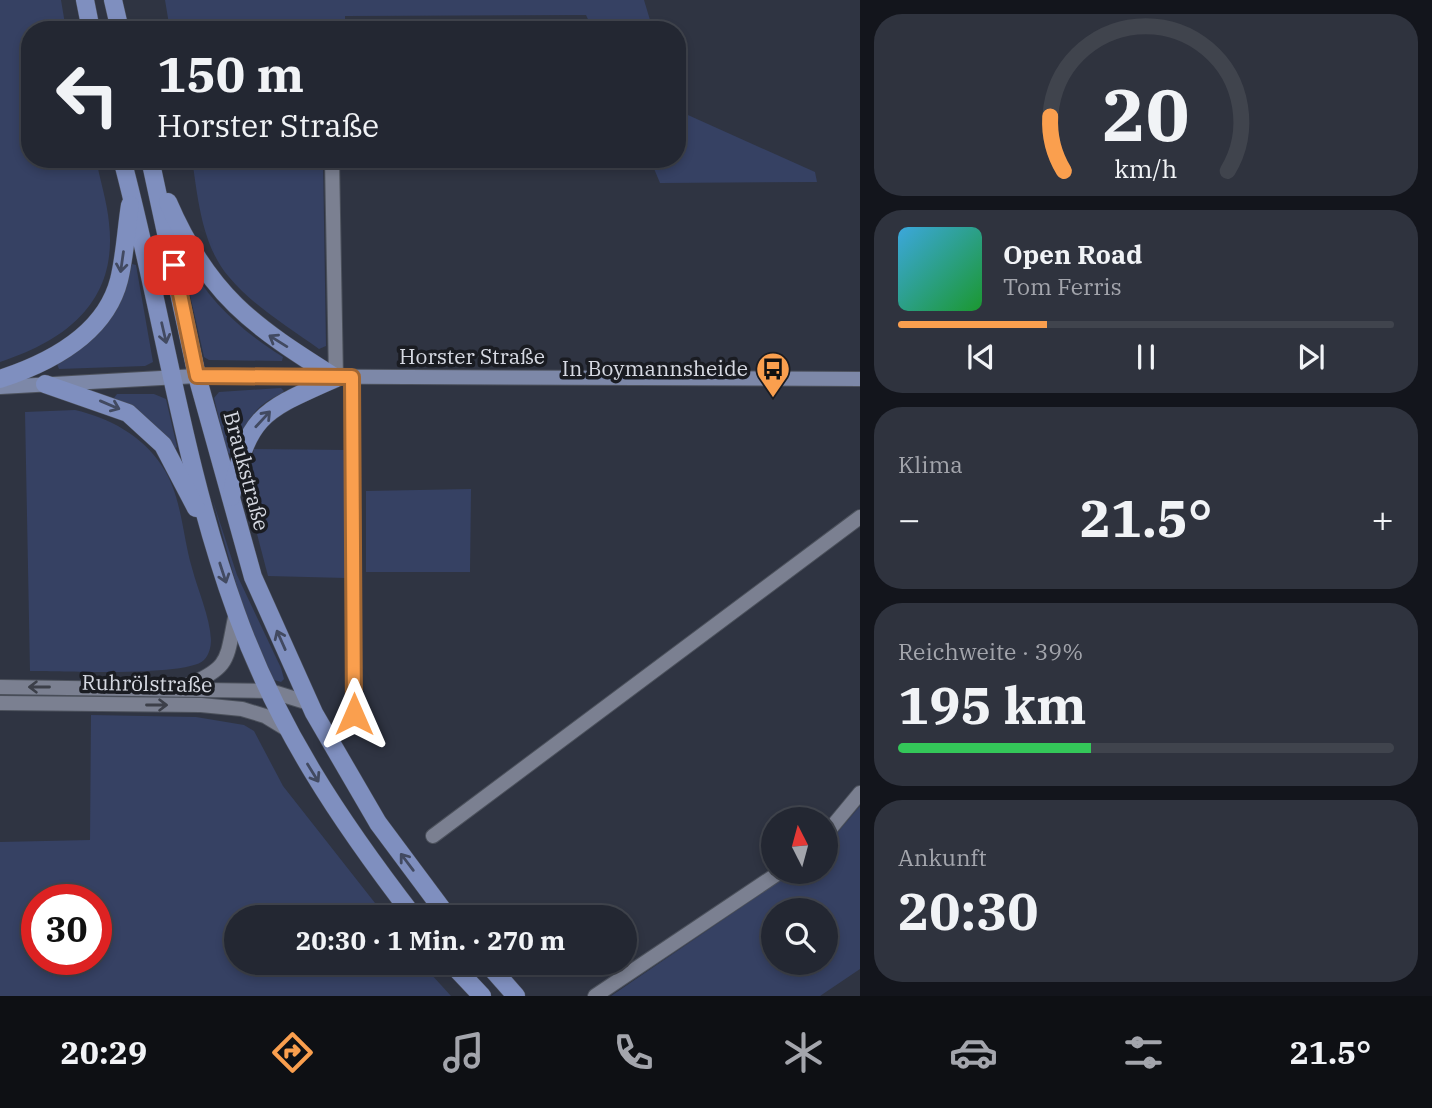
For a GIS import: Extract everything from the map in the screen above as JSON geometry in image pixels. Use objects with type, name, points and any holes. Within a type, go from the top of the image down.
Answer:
[{"type":"main road","points":[[85,0],[89,21]]},
{"type":"main road","points":[[113,0],[118,21]]},
{"type":"main road","points":[[124,168],[210,532],[236,613],[288,730],[351,836],[405,905]]},
{"type":"main road","name":"Braukstraße","points":[[152,168],[197,376],[230,503],[253,577],[309,703],[378,823],[439,905]]},
{"type":"main road","points":[[153,168],[186,244],[221,291],[266,333],[344,377]]},
{"type":"main road","points":[[0,379],[34,366],[68,348],[85,335],[99,318],[119,281],[131,195]]},
{"type":"main road","name":"Horster Straße","points":[[0,387],[197,376],[860,379]]},
{"type":"main road","points":[[230,503],[240,452],[264,415],[284,401],[344,377]]},
{"type":"main road","points":[[46,384],[101,401],[128,413],[137,421],[163,445],[210,532]]},
{"type":"main road","points":[[462,975],[482,996]]},
{"type":"main road","points":[[497,975],[516,996]]},
{"type":"street","points":[[332,168],[344,377],[354,714]]},
{"type":"street","points":[[433,836],[860,517]]},
{"type":"street","points":[[181,688],[212,676],[224,662],[236,613]]},
{"type":"street","name":"Ruhrölstraße","points":[[0,687],[181,688]]},
{"type":"street","points":[[181,688],[270,691],[309,703]]},
{"type":"street","name":"Ruhrölstraße","points":[[0,703],[201,705],[242,709],[265,716],[288,730]]},
{"type":"street","points":[[838,820],[860,793]]},
{"type":"street","points":[[595,996],[762,884]]},
{"type":"shaded area","points":[[0,0],[61,0],[64,21],[21,21],[21,168],[98,168],[108,215],[110,250],[105,275],[83,314],[47,342],[0,362]]},
{"type":"shaded area","points":[[165,0],[644,0],[650,21],[589,21],[586,15],[345,16],[345,21],[168,21]]},
{"type":"shaded area","points":[[686,114],[815,172],[817,182],[660,183],[654,168],[686,168]]},
{"type":"shaded area","points":[[193,168],[323,168],[326,346],[319,349],[260,307],[229,277],[220,265],[207,237]]},
{"type":"shaded area","points":[[182,259],[187,260],[216,303],[254,337],[283,357],[282,361],[209,360],[204,357]]},
{"type":"shaded area","points":[[132,264],[136,265],[153,362],[145,366],[59,369],[57,364],[83,346],[104,322],[120,294]]},
{"type":"shaded area","points":[[281,388],[284,391],[253,414],[231,454],[227,453],[214,398],[219,392]]},
{"type":"shaded area","points":[[117,394],[154,394],[166,399],[177,447],[174,449],[135,411],[114,398]]},
{"type":"shaded area","points":[[75,410],[124,429],[145,445],[169,478],[178,502],[194,577],[210,631],[211,645],[204,660],[174,669],[150,671],[30,671],[25,412]]},
{"type":"shaded area","points":[[254,449],[346,450],[346,578],[268,576],[245,488]]},
{"type":"shaded area","points":[[471,489],[470,572],[366,572],[366,491]]},
{"type":"shaded area","points":[[212,498],[237,575],[281,668],[284,679],[281,682],[271,679],[242,605]]},
{"type":"shaded area","points":[[91,715],[196,717],[244,725],[254,731],[283,786],[377,905],[224,905],[224,975],[432,975],[451,996],[0,996],[0,842],[90,840]]},
{"type":"shaded area","points":[[860,806],[860,969],[820,996],[611,996],[775,884],[838,884],[838,832]]},
{"type":"place","name":"In Boymannsheide","points":[[773,399]]},
{"type":"route","points":[[174,265],[197,376],[352,377],[354,714]]}]
